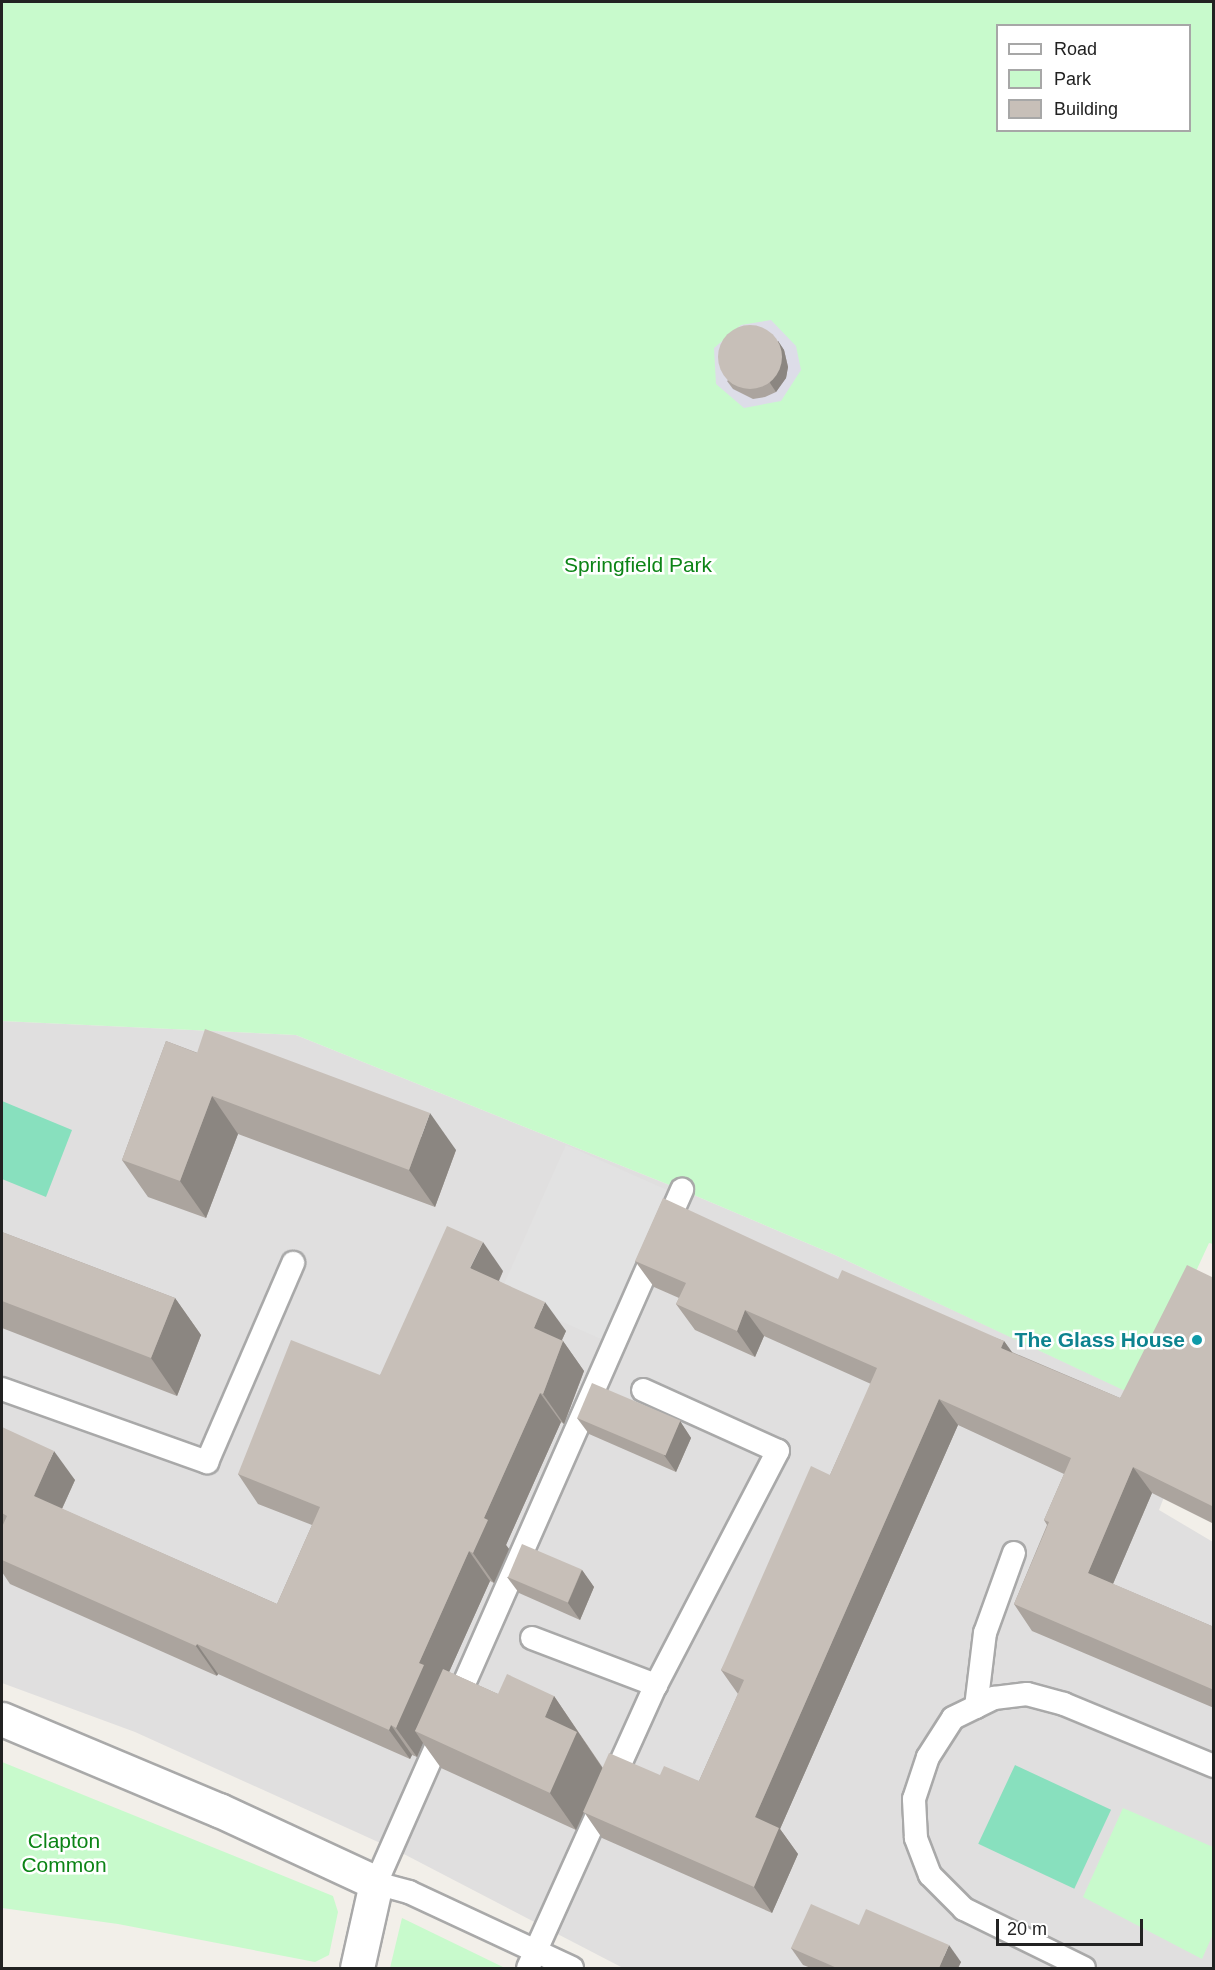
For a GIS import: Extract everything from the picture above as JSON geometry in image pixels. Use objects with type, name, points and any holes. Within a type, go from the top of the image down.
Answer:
[{"type":"street","points":[[2,1719],[219,1810],[375,1883],[357,1968]]},
{"type":"lane","points":[[572,1968],[532,1960],[409,1892],[375,1883],[682,1190]]},
{"type":"lane","points":[[2,1389],[207,1462],[293,1263]]},
{"type":"lane","points":[[532,1960],[656,1685],[778,1451],[643,1390]]},
{"type":"lane","points":[[976,1707],[985,1633],[1014,1553]]},
{"type":"lane","points":[[532,1638],[656,1685]]},
{"type":"lane","points":[[1084,1968],[964,1909],[930,1875],[916,1838],[914,1798],[928,1757],[953,1718],[994,1698],[1027,1694],[1064,1704],[1214,1766]]},
{"type":"shaded area","points":[[771,320],[796,346],[801,370],[781,401],[744,408],[716,384],[714,348],[741,325]]},
{"type":"shaded area","points":[[2,1021],[296,1035],[682,1190],[835,1255],[1193,1422],[1159,1510],[1213,1542],[1213,1968],[623,1968],[398,1851],[135,1732],[2,1683]]},
{"type":"shaded area","points":[[566,1145],[667,1190],[601,1339],[500,1294]]},
{"type":"green space","name":"Springfield Park","points":[[2,2],[1213,2],[1213,1244],[1209,1243],[1138,1397],[835,1255],[682,1190],[296,1035],[2,1021]]},
{"type":"green space","points":[[2,1101],[72,1130],[46,1197],[2,1179]]},
{"type":"green space","name":"Clapton Common","points":[[2,1762],[333,1896],[338,1912],[329,1955],[315,1962],[118,1924],[2,1908]]},
{"type":"green space","points":[[1015,1765],[1111,1810],[1074,1889],[978,1844]]},
{"type":"green space","points":[[1123,1808],[1213,1847],[1213,1934],[1202,1959],[1083,1897]]},
{"type":"green space","points":[[402,1918],[505,1968],[390,1968]]},
{"type":"building","points":[[750,325],[773,334],[782,357],[773,380],[750,389],[727,380],[718,357],[727,334]]},
{"type":"building","points":[[205,1029],[430,1113],[409,1170],[212,1096],[180,1181],[122,1160],[166,1041],[197,1053]]},
{"type":"building","points":[[663,1198],[838,1279],[842,1270],[1004,1341],[1001,1348],[1120,1398],[1187,1265],[1214,1278],[1214,1507],[1133,1467],[1088,1573],[1214,1627],[1214,1690],[1014,1604],[1049,1522],[1044,1520],[1071,1458],[939,1399],[755,1817],[779,1828],[754,1887],[583,1812],[609,1753],[660,1775],[664,1766],[699,1781],[744,1680],[721,1670],[811,1466],[830,1475],[877,1368],[745,1310],[737,1331],[676,1304],[686,1283],[635,1261]]},
{"type":"building","points":[[447,1226],[483,1242],[470,1268],[545,1302],[534,1328],[563,1341],[543,1394],[540,1393],[484,1518],[488,1520],[473,1553],[469,1551],[419,1663],[424,1665],[396,1728],[391,1725],[389,1730],[2,1560],[2,1527],[7,1516],[2,1513],[2,1427],[54,1451],[34,1496],[277,1604],[320,1507],[238,1474],[291,1340],[380,1375]]},
{"type":"building","points":[[2,1232],[175,1298],[151,1358],[2,1301]]},
{"type":"building","points":[[592,1383],[680,1421],[666,1455],[577,1418]]},
{"type":"building","points":[[522,1544],[582,1569],[568,1603],[508,1577]]},
{"type":"building","points":[[443,1669],[498,1694],[507,1674],[554,1696],[545,1717],[577,1732],[550,1793],[415,1731]]},
{"type":"building","points":[[811,1904],[859,1925],[866,1909],[949,1945],[939,1968],[837,1968],[791,1948]]},
{"type":"place","name":"The Glass House","points":[[1197,1340]]}]
